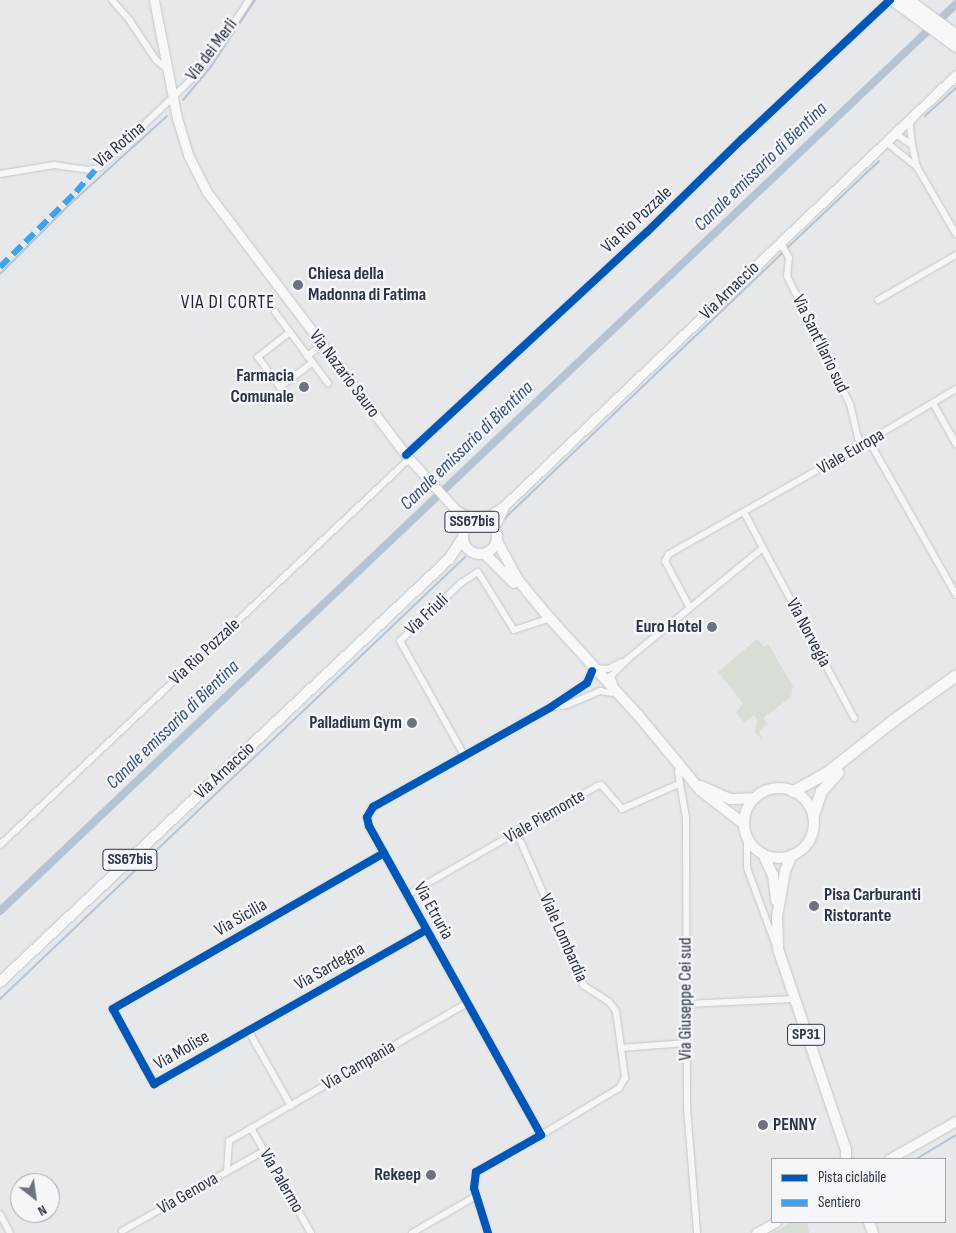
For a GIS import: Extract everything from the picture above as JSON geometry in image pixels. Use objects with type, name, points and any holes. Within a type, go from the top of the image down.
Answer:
[{"type":"highway","points":[[908,0],[956,35]]},
{"type":"highway","points":[[890,2],[956,46]]},
{"type":"highway","points":[[793,790],[826,773],[893,720],[956,675]]},
{"type":"highway","points":[[813,815],[821,791],[850,760],[956,681]]},
{"type":"main road","name":"Via Nazario Sauro","points":[[154,0],[172,98],[188,155],[207,192],[407,457],[456,509],[479,520]]},
{"type":"main road","name":"Via Arnaccio","points":[[479,520],[504,506],[782,245],[892,140],[956,75]]},
{"type":"main road","name":"Via Arnaccio","points":[[494,527],[504,506]]},
{"type":"main road","name":"Via Nazario Sauro","points":[[456,509],[463,534]]},
{"type":"main road","name":"SS67bis","points":[[479,520],[494,527],[497,541],[492,549],[485,554],[474,554],[468,550],[463,534],[479,520]]},
{"type":"main road","name":"Via Arnaccio","points":[[0,982],[449,559],[463,534]]},
{"type":"main road","points":[[497,541],[507,561],[535,601],[611,692],[656,738]]},
{"type":"main road","name":"Via Arnaccio","points":[[449,559],[468,550]]},
{"type":"main road","points":[[485,554],[500,566],[544,620],[629,705],[706,796],[744,824]]},
{"type":"main road","points":[[692,780],[721,797],[734,800],[754,798],[772,789],[793,790],[806,800],[813,815]]},
{"type":"main road","points":[[754,798],[747,807],[744,824],[747,837],[753,846],[764,854],[778,858],[792,855]]},
{"type":"main road","name":"SP31","points":[[813,815],[811,836],[805,845],[792,855],[785,871],[777,917],[778,949],[846,1154]]},
{"type":"main road","points":[[764,854],[773,875],[777,917]]},
{"type":"main road","points":[[892,1158],[956,1121]]},
{"type":"main road","points":[[756,1233],[774,1223]]},
{"type":"street","points":[[112,0],[130,20],[156,60],[168,70]]},
{"type":"street","name":"Via dei Merli","points":[[172,98],[208,60],[249,0]]},
{"type":"street","name":"Via Rio Pozzale","points":[[0,845],[407,457],[640,239],[742,139],[890,2]]},
{"type":"street","name":"Via Rotina","points":[[0,174],[54,166],[95,170],[172,98]]},
{"type":"street","points":[[912,118],[910,142],[917,167],[956,234]]},
{"type":"street","points":[[892,140],[910,142]]},
{"type":"street","points":[[892,140],[897,151],[917,167]]},
{"type":"street","name":"Via Sant'Ilario sud","points":[[782,245],[788,255],[787,276],[850,404],[860,446]]},
{"type":"street","points":[[878,300],[956,255]]},
{"type":"street","points":[[274,312],[328,383]]},
{"type":"street","points":[[290,332],[258,357],[280,387],[313,362]]},
{"type":"street","points":[[308,356],[322,344]]},
{"type":"street","name":"Viale Europa","points":[[690,608],[665,561],[669,554],[869,442],[956,390]]},
{"type":"street","points":[[933,403],[956,444]]},
{"type":"street","points":[[869,442],[956,596]]},
{"type":"street","points":[[629,705],[610,676],[629,658],[764,548],[744,512]]},
{"type":"street","name":"Via Norvegia","points":[[764,548],[854,718]]},
{"type":"street","name":"Via Friuli","points":[[464,756],[400,641],[461,583],[478,572],[514,630],[544,620]]},
{"type":"street","points":[[593,669],[608,669],[629,658]]},
{"type":"street","name":"Via Etruria","points":[[541,1135],[368,823],[369,811],[551,707],[587,683],[593,669]]},
{"type":"street","name":"Via Etruria","points":[[551,707],[566,705],[596,692],[611,692]]},
{"type":"street","name":"Via Giuseppe Cei sud","points":[[680,766],[678,772],[679,784],[684,800],[686,818],[687,1108],[697,1233]]},
{"type":"street","name":"Viale Piemonte","points":[[407,895],[601,785],[622,809],[679,784]]},
{"type":"street","name":"Viale Lombardia","points":[[517,833],[584,985],[609,1002],[616,1011],[625,1078],[622,1085],[541,1135]]},
{"type":"street","points":[[747,837],[747,868],[770,934],[778,949]]},
{"type":"street","name":"Via Sicilia","points":[[113,1009],[384,853]]},
{"type":"street","name":"Via Sardegna","points":[[248,1030],[426,930]]},
{"type":"street","points":[[686,1004],[794,999]]},
{"type":"street","name":"Via Campania","points":[[251,1128],[467,1003]]},
{"type":"street","name":"Via Molise","points":[[113,1009],[154,1084],[248,1030]]},
{"type":"street","points":[[248,1030],[291,1106]]},
{"type":"street","points":[[621,1048],[686,1043]]},
{"type":"street","name":"Via Palermo","points":[[251,1128],[311,1233]]},
{"type":"street","name":"Via Genova","points":[[227,1171],[230,1141],[251,1128]]},
{"type":"street","points":[[488,1233],[473,1182],[476,1172],[541,1135]]},
{"type":"street","name":"Via Genova","points":[[122,1231],[264,1151]]},
{"type":"street","points":[[412,1233],[476,1196]]},
{"type":"street","points":[[0,1214],[10,1233]]},
{"type":"shaded area","points":[[757,639],[764,647],[768,644],[793,686],[791,697],[763,718],[768,724],[759,731],[763,741],[755,732],[757,719],[754,715],[744,722],[736,713],[743,703],[718,672]]},
{"type":"shaded area","points":[[790,1223],[807,1223],[809,1233],[772,1233]]},
{"type":"waterway","points":[[183,100],[210,68],[255,0]]},
{"type":"waterway","name":"Canale emissario di Bientina","points":[[0,911],[956,4]]},
{"type":"waterway","points":[[925,116],[956,88]]},
{"type":"waterway","points":[[0,274],[69,205],[167,116]]},
{"type":"waterway","points":[[786,249],[879,161]]},
{"type":"waterway","points":[[505,518],[783,252]]},
{"type":"waterway","points":[[0,999],[465,557]]},
{"type":"waterway","points":[[918,1158],[956,1135]]},
{"type":"marked path","points":[[0,267],[76,192],[95,170]]},
{"type":"cycle path","points":[[406,455],[647,232],[742,139],[890,0]]},
{"type":"cycle path","points":[[488,1233],[474,1188],[476,1172],[541,1135],[369,826],[367,817],[373,807],[551,707],[587,683],[592,671]]},
{"type":"cycle path","points":[[384,853],[113,1009],[144,1066],[154,1084],[426,930]]},
{"type":"place","name":"Chiesa della Madonna di Fatima","points":[[298,285]]},
{"type":"place","name":"Farmacia Comunale","points":[[304,387]]},
{"type":"place","name":"Euro Hotel","points":[[712,627]]},
{"type":"place","name":"Palladium Gym","points":[[412,723]]},
{"type":"place","name":"Pisa Carburanti Ristorante","points":[[814,906]]},
{"type":"place","name":"PENNY","points":[[763,1125]]},
{"type":"place","name":"Rekeep","points":[[431,1175]]},
{"type":"district","name":"VIA DI CORTE","points":[[228,303]]}]
